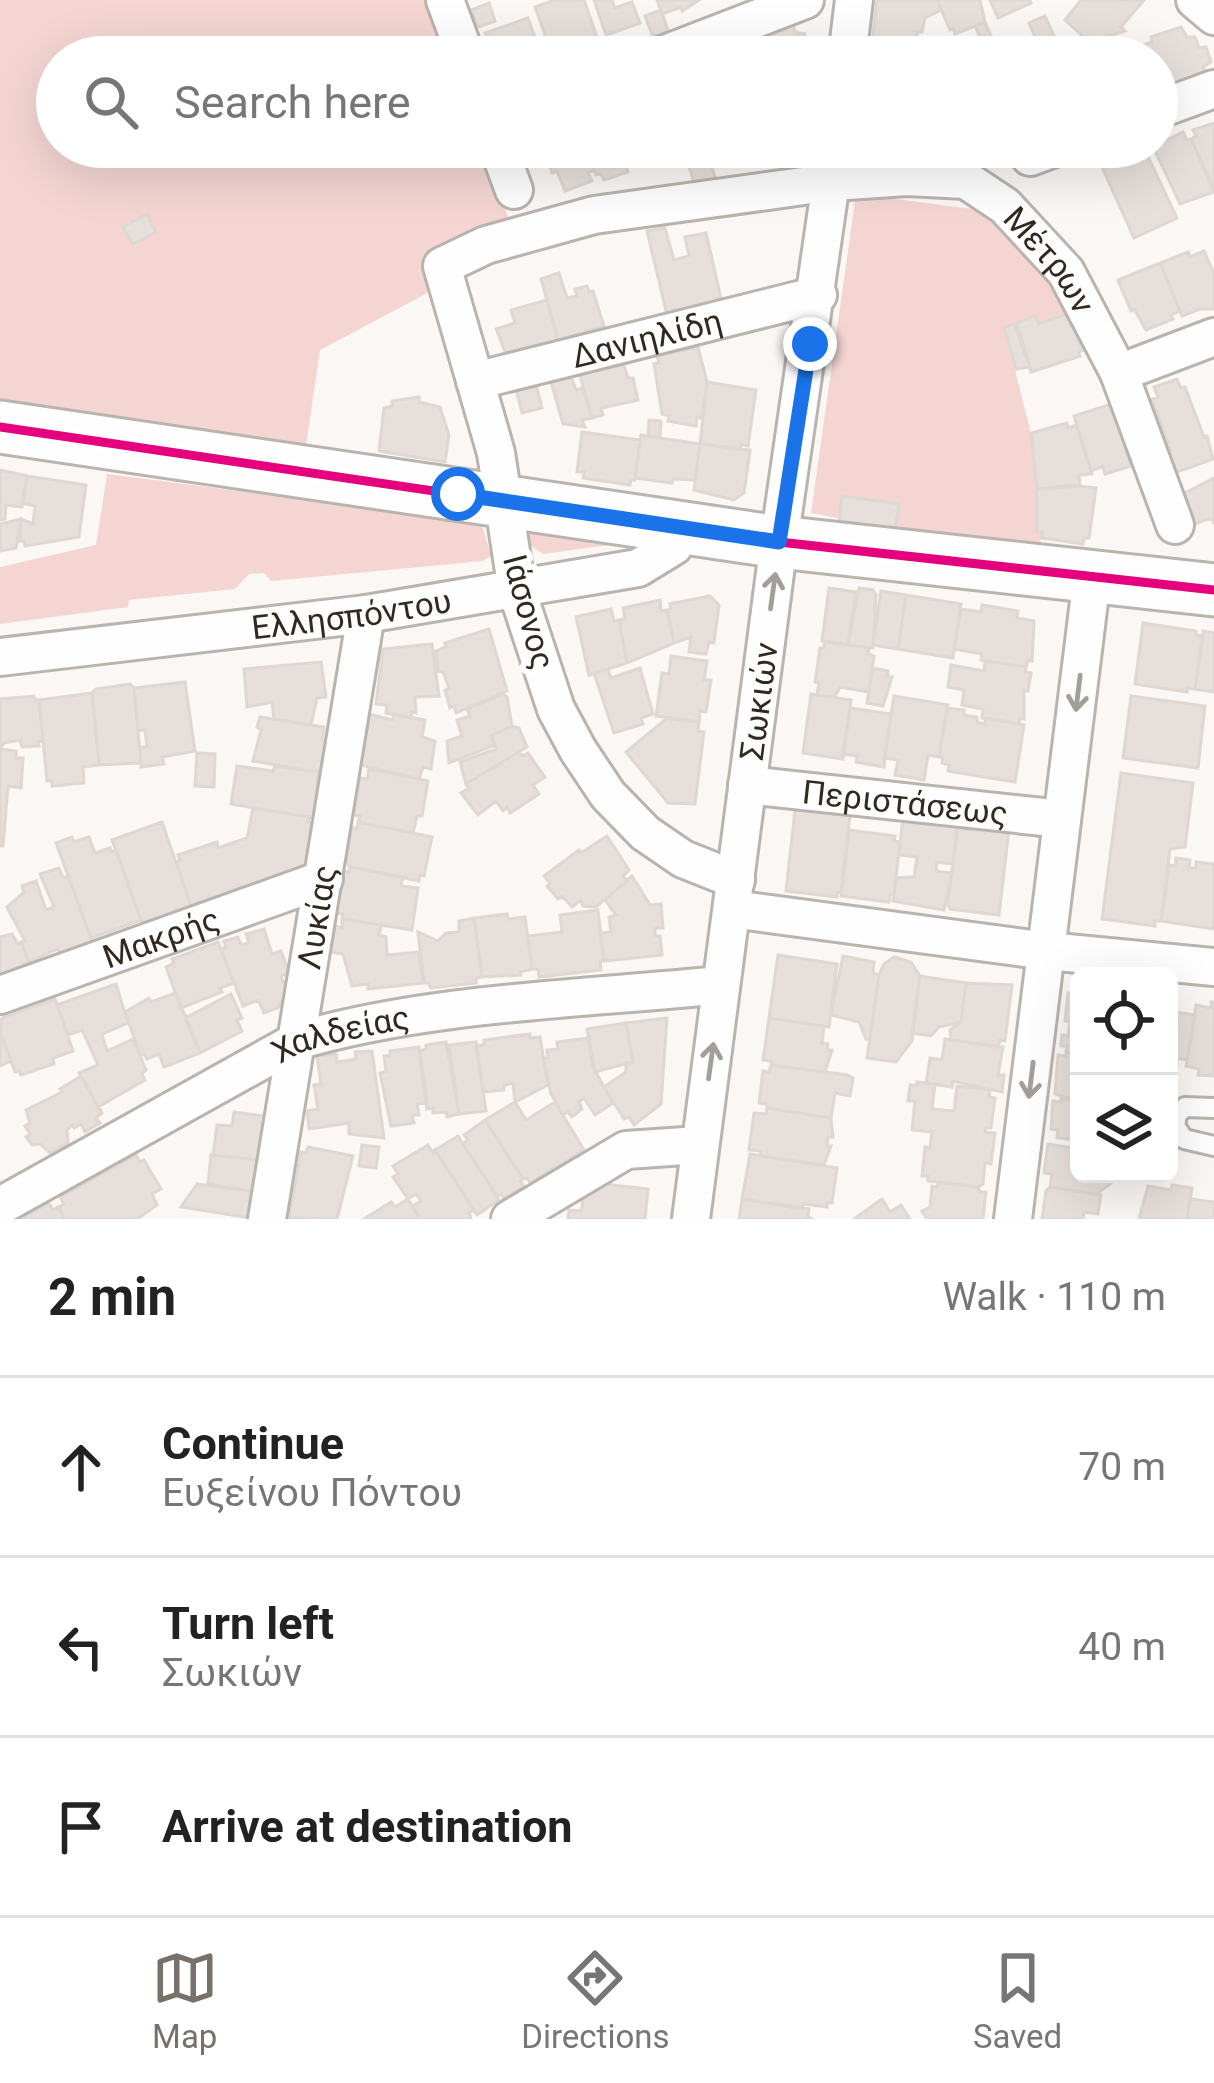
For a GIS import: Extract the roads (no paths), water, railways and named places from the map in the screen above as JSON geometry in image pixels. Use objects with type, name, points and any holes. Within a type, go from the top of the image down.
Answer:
[{"type":"street","points":[[445,0],[458,36]]},
{"type":"street","points":[[712,36],[805,0]]},
{"type":"street","points":[[850,36],[854,0]]},
{"type":"street","points":[[1195,0],[1214,16]]},
{"type":"street","points":[[1178,102],[1214,89]]},
{"type":"street","points":[[506,168],[514,190]]},
{"type":"street","name":"Μέτρων","points":[[442,266],[486,245],[594,215],[815,168]]},
{"type":"street","name":"Σωκιών","points":[[691,1219],[779,542],[834,168]]},
{"type":"street","name":"Μέτρων","points":[[856,168],[965,180],[1005,206],[1066,272],[1119,373],[1175,525]]},
{"type":"street","name":"Ιάσονος","points":[[442,266],[496,453],[517,591],[556,709],[608,795],[645,833],[734,894],[1047,951],[1214,967]]},
{"type":"street","name":"Δανιηλίδη","points":[[475,381],[818,295]]},
{"type":"street","points":[[1119,373],[1214,337]]},
{"type":"street","points":[[0,428],[779,542],[1214,590]]},
{"type":"street","name":"Ελλησπόντου","points":[[0,657],[366,614],[517,591],[638,568],[674,546],[686,527]]},
{"type":"street","points":[[1013,1219],[1092,577]]},
{"type":"street","name":"Λυκίας","points":[[267,1219],[366,614]]},
{"type":"street","name":"Περιστάσεως","points":[[747,785],[1062,819]]},
{"type":"street","name":"Μακρής","points":[[0,995],[324,880]]},
{"type":"street","name":"Χαλδείας","points":[[0,1206],[297,1042],[344,1028],[721,985]]},
{"type":"street","points":[[510,1219],[626,1150],[700,1145]]},
{"type":"lane","points":[[1214,1108],[1185,1108],[1175,1126],[1184,1139],[1214,1146]]}]
